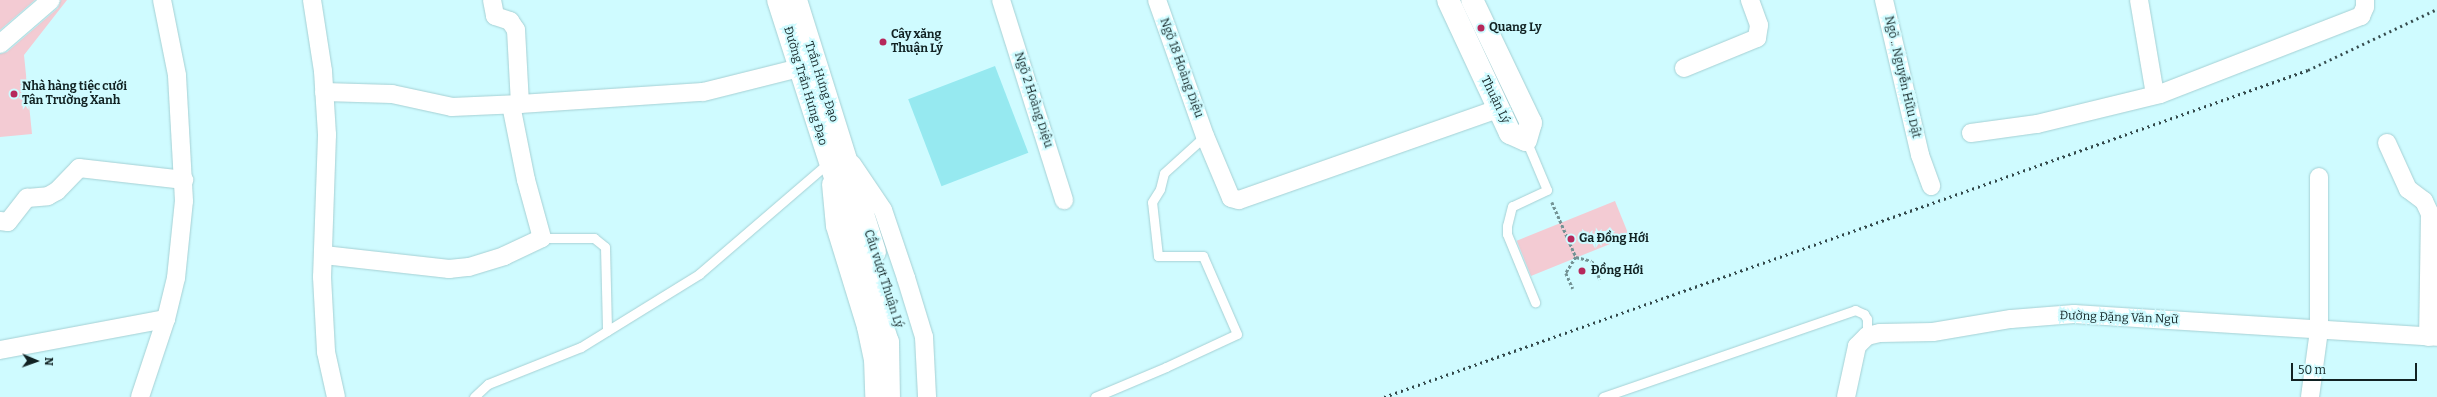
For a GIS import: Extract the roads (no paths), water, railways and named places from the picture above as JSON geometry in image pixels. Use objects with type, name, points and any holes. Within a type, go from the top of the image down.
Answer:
[{"type":"main road","name":"Đường Trần Hưng Đạo","points":[[778,0],[799,68],[838,162]]},
{"type":"main road","name":"Trần Hưng Đạo","points":[[796,0],[838,162]]},
{"type":"main road","name":"Thuận Lý","points":[[1448,0],[1510,133],[1526,140],[1531,123],[1472,0]]},
{"type":"main road","points":[[838,162],[888,342],[889,397]]},
{"type":"main road","name":"Cầu vượt Thuận Lý","points":[[838,162],[900,332],[905,360],[904,397]]},
{"type":"street","points":[[0,44],[51,0]]},
{"type":"street","points":[[140,397],[166,319],[176,278],[184,180],[177,75],[162,0]]},
{"type":"street","points":[[312,0],[324,92],[326,135],[324,255],[322,278],[326,352],[336,397]]},
{"type":"street","points":[[324,255],[423,267],[469,267],[504,256],[542,238],[524,175],[516,105],[516,30],[510,21],[495,16],[492,0]]},
{"type":"street","name":"Ngõ 2 Hoàng Diệu","points":[[1001,0],[1064,200]]},
{"type":"street","name":"Ngõ 18 Hoàng Diệu","points":[[1157,0],[1205,136],[1231,198],[1239,200],[1498,109]]},
{"type":"street","points":[[1684,68],[1757,38],[1759,24],[1750,0]]},
{"type":"street","name":"Ngõ .. Nguyễn Hữu Dật","points":[[1884,0],[1920,155],[1931,186]]},
{"type":"street","points":[[2139,0],[2156,95]]},
{"type":"street","points":[[1971,133],[2037,124],[2156,95],[2360,16],[2365,7],[2365,0]]},
{"type":"street","points":[[324,92],[392,94],[452,107],[516,105],[703,92],[799,68]]},
{"type":"street","points":[[2387,143],[2408,189],[2424,201],[2430,214],[2433,337]]},
{"type":"street","points":[[838,162],[835,226],[866,327],[873,359],[874,397]]},
{"type":"street","points":[[838,162],[883,210],[924,337],[927,397]]},
{"type":"street","points":[[0,221],[8,222],[27,198],[48,196],[57,191],[79,168],[184,180]]},
{"type":"street","points":[[2310,397],[2319,330],[2319,177]]},
{"type":"street","name":"Đường Đặng Văn Ngữ","points":[[1867,336],[1880,333],[1934,332],[2011,319],[2074,314],[2433,337]]},
{"type":"street","points":[[0,350],[166,319]]},
{"type":"street","points":[[1846,397],[1857,346],[1867,336]]},
{"type":"lane","points":[[1095,397],[1166,368],[1237,334],[1204,256],[1158,256],[1152,202],[1160,189],[1164,173],[1205,136]]},
{"type":"lane","points":[[1526,140],[1547,190],[1512,206],[1508,218],[1508,234],[1535,302]]},
{"type":"lane","points":[[474,397],[488,384],[565,354],[607,331],[699,274],[838,162]]},
{"type":"lane","points":[[542,238],[594,238],[605,248],[607,331]]},
{"type":"lane","points":[[1603,397],[1855,310],[1864,314],[1867,319],[1867,336]]},
{"type":"railway","points":[[1384,397],[2308,70],[2437,9]]},
{"type":"place","name":"Quang Ly","points":[[1481,28]]},
{"type":"place","name":"Cây xăng Thuận Lý","points":[[883,42]]},
{"type":"place","name":"Nhà hàng tiệc cưới Tân Trường Xanh","points":[[14,94]]},
{"type":"place","name":"Ga Đồng Hới","points":[[1571,239]]},
{"type":"place","name":"Đồng Hới","points":[[1582,271]]}]
